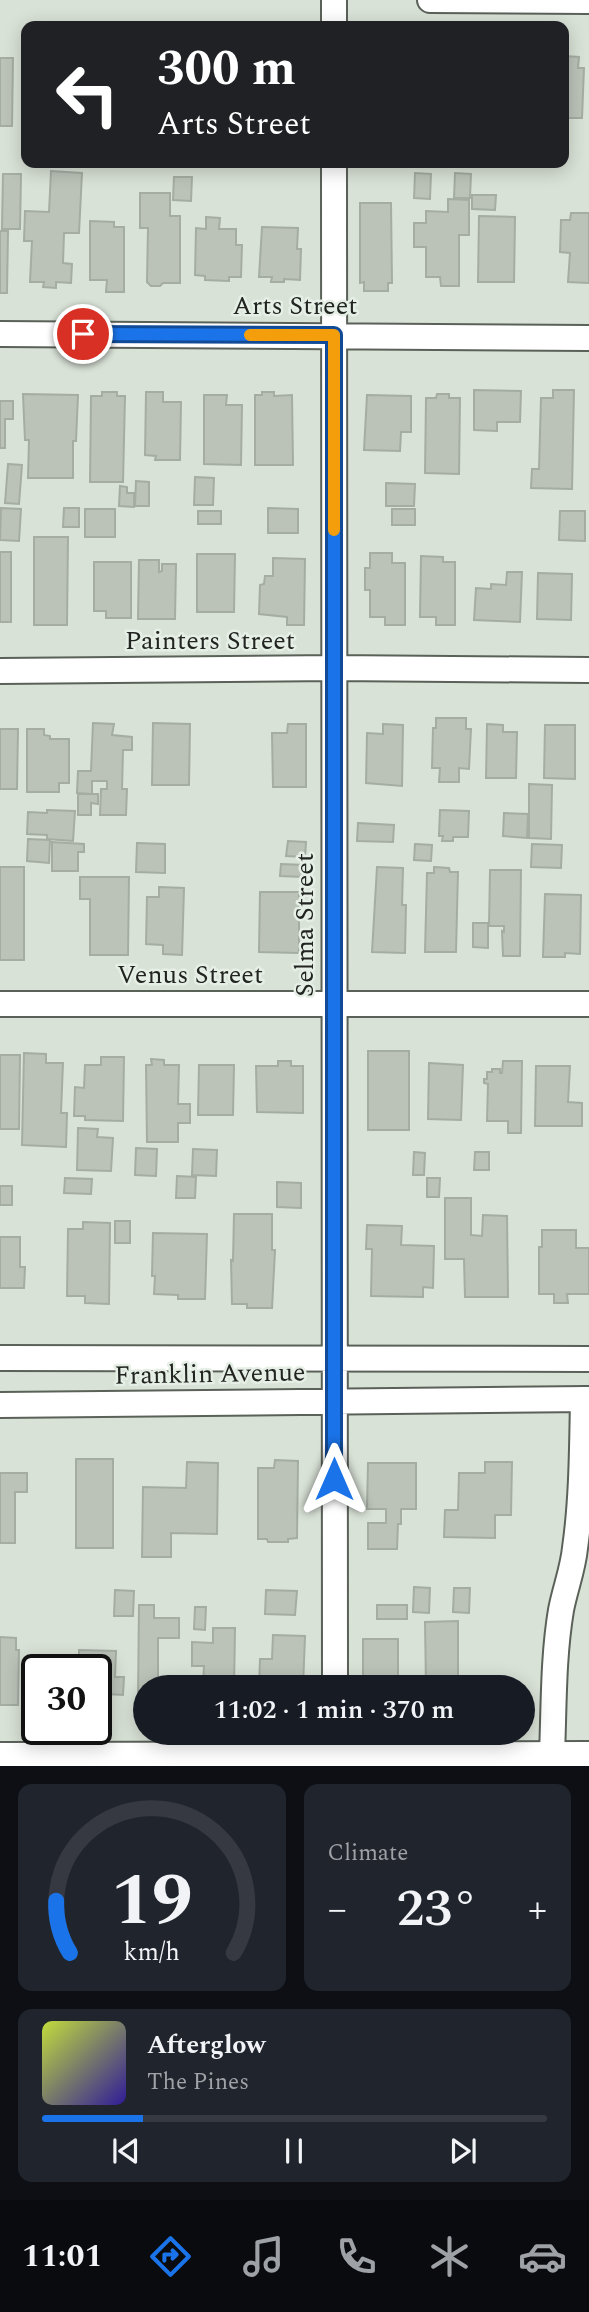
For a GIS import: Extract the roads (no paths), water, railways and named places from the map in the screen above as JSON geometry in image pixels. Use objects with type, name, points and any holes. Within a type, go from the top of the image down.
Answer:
[{"type":"street","points":[[334,0],[334,21]]},
{"type":"street","points":[[430,0],[589,1]]},
{"type":"street","name":"Selma Street","points":[[334,168],[335,1675]]},
{"type":"street","name":"Arts Street","points":[[0,334],[589,338]]},
{"type":"street","name":"Painters Street","points":[[0,671],[334,668],[589,670]]},
{"type":"street","name":"Venus Street","points":[[0,1004],[589,1004]]},
{"type":"street","name":"Franklin Avenue","points":[[0,1358],[589,1359]]},
{"type":"street","points":[[552,1754],[558,1637],[577,1531],[586,1399]]},
{"type":"street","name":"Franklin Avenue","points":[[0,1405],[586,1399]]},
{"type":"street","points":[[0,1755],[335,1751],[589,1754]]}]
